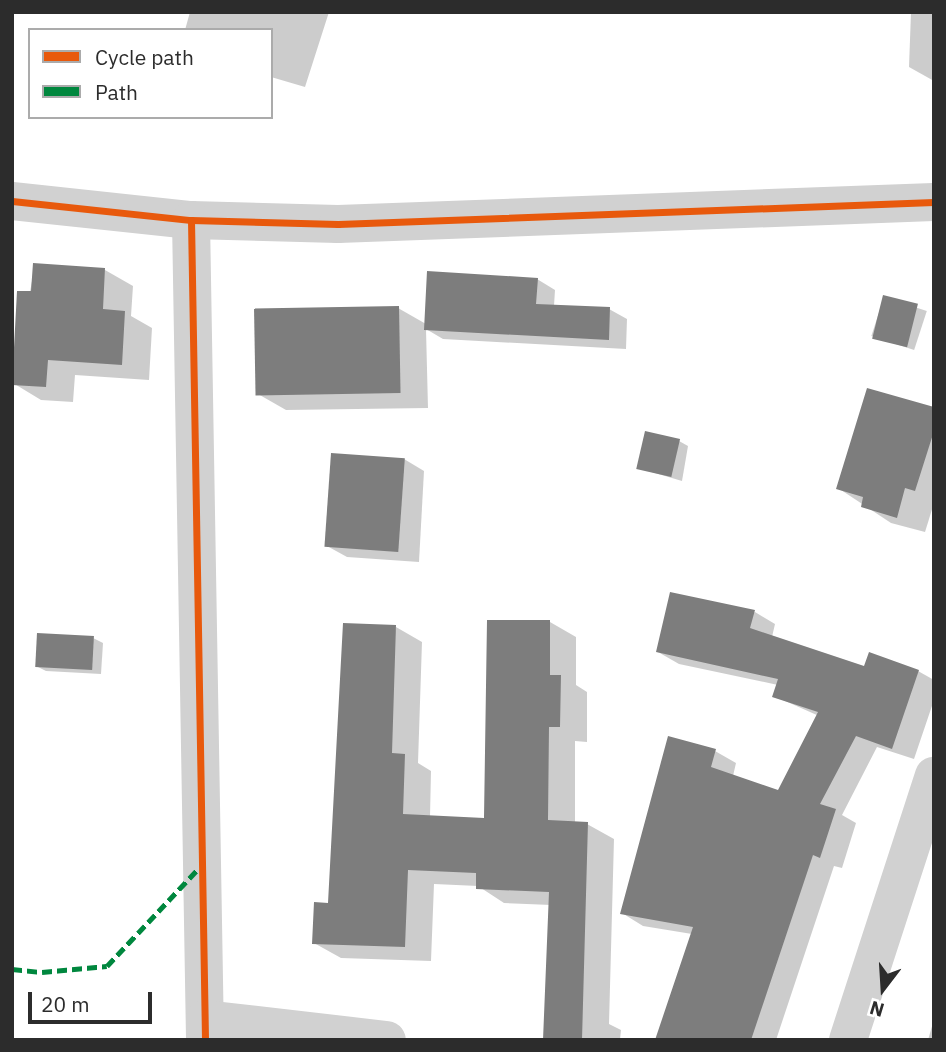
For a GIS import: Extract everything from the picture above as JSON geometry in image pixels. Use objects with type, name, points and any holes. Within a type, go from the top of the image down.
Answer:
[{"type":"street","points":[[12,201],[191,220],[338,224],[934,202]]},
{"type":"street","points":[[191,220],[205,1029],[387,1040]]},
{"type":"street","points":[[848,1040],[934,776]]},
{"type":"building","points":[[33,263],[105,268],[103,309],[125,311],[122,365],[48,360],[46,387],[12,385],[17,291],[31,291]]},
{"type":"building","points":[[427,271],[538,278],[536,304],[610,307],[609,340],[424,330]]},
{"type":"building","points":[[883,295],[918,304],[907,347],[872,339]]},
{"type":"building","points":[[399,306],[401,393],[256,396],[254,309]]},
{"type":"building","points":[[867,388],[934,407],[934,431],[915,491],[905,488],[897,518],[861,507],[863,497],[836,489]]},
{"type":"building","points":[[645,431],[680,439],[671,477],[636,469]]},
{"type":"building","points":[[331,453],[405,458],[398,552],[324,547]]},
{"type":"building","points":[[670,592],[755,610],[750,628],[864,666],[869,652],[919,670],[892,749],[856,736],[820,804],[836,809],[820,858],[813,855],[751,1040],[655,1040],[693,927],[620,914],[668,736],[716,749],[711,767],[778,790],[818,712],[772,697],[778,679],[656,652]]},
{"type":"building","points":[[487,620],[550,620],[550,675],[561,675],[560,727],[549,727],[548,820],[588,822],[582,1040],[543,1040],[549,892],[476,889],[476,873],[408,870],[405,947],[312,944],[314,902],[328,903],[343,623],[396,625],[392,753],[405,754],[403,814],[484,818]]},
{"type":"building","points":[[37,633],[94,636],[92,670],[35,667]]},
{"type":"marked path","points":[[12,969],[42,972],[107,966],[199,868]]},
{"type":"cycle path","points":[[12,201],[191,220],[338,224],[934,202]]},
{"type":"cycle path","points":[[191,220],[205,1040]]}]
